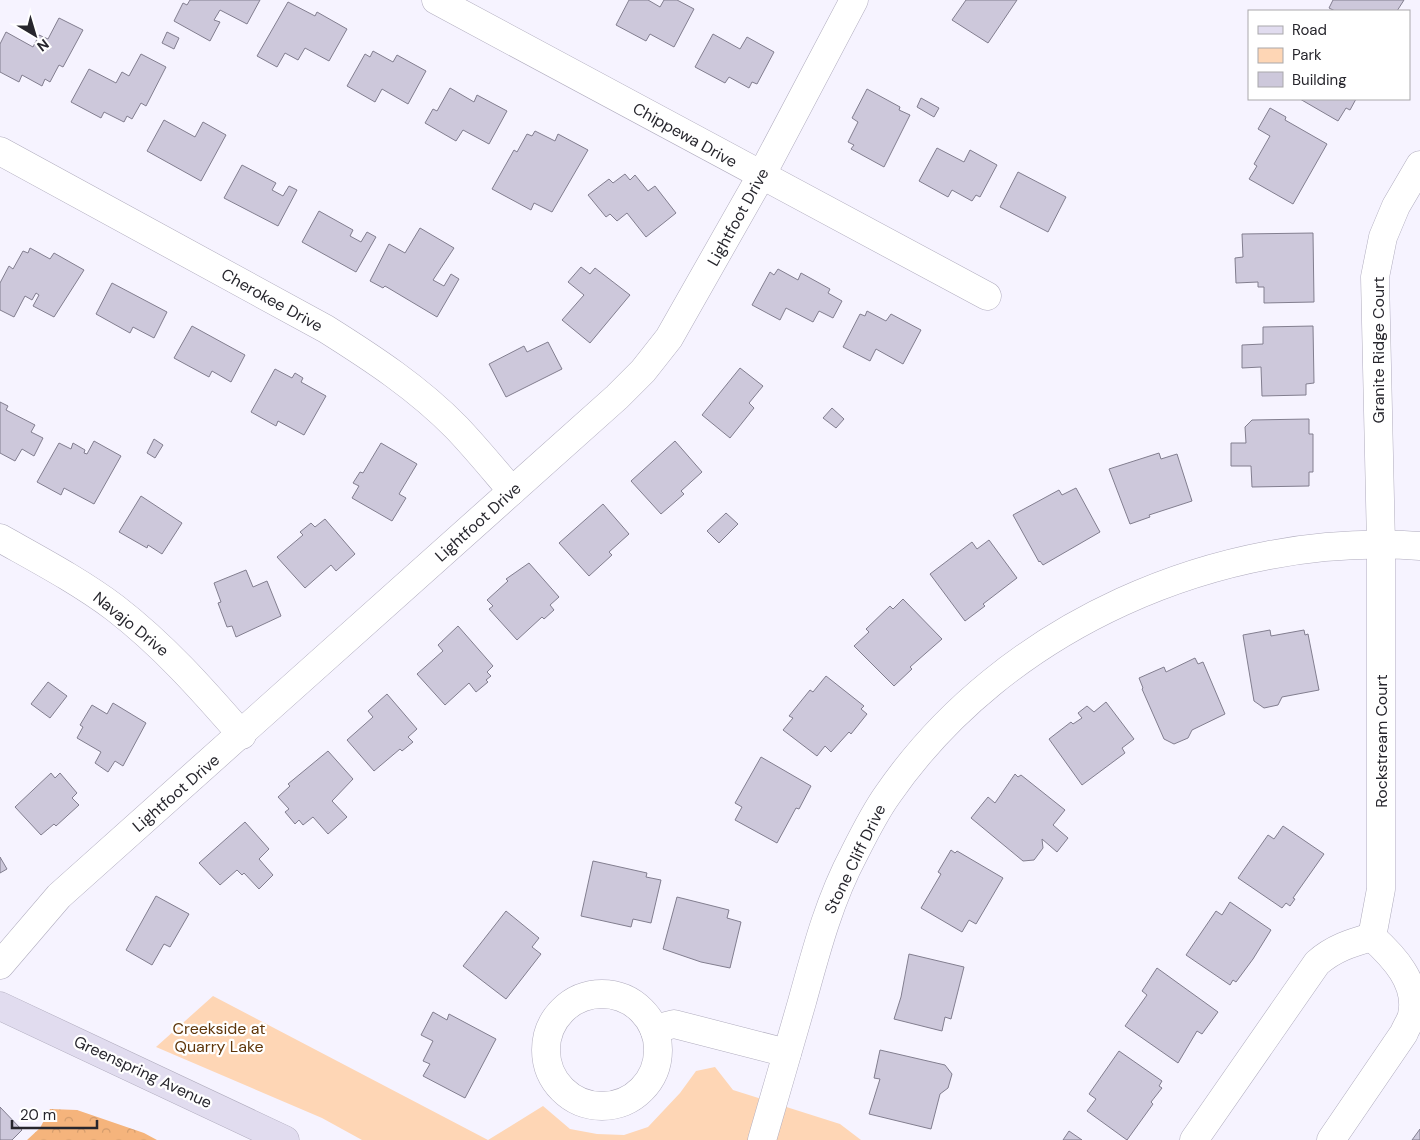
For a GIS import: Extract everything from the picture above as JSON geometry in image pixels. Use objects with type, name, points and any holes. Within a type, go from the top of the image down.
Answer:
[{"type":"main road","name":"Greenspring Avenue","points":[[0,1006],[285,1140]]},
{"type":"street","name":"Chippewa Drive","points":[[436,0],[987,296]]},
{"type":"street","name":"Lightfoot Drive","points":[[0,965],[59,896],[242,735],[617,397],[643,371],[664,345],[761,176],[854,0]]},
{"type":"street","name":"Cherokee Drive","points":[[0,151],[374,358],[419,394],[456,428],[512,491]]},
{"type":"street","name":"Granite Ridge Court","points":[[1380,544],[1375,277],[1383,237],[1396,206],[1420,165]]},
{"type":"street","name":"Navajo Drive","points":[[0,538],[71,578],[114,607],[155,641],[190,674],[242,735]]},
{"type":"street","name":"Stone Cliff Drive","points":[[762,1140],[825,919],[853,855],[887,794],[922,751],[974,698],[1031,653],[1088,618],[1142,593],[1201,571],[1260,556],[1320,547],[1380,544],[1420,546]]},
{"type":"street","name":"Rockstream Court","points":[[1372,937],[1380,889],[1380,544]]},
{"type":"street","points":[[1194,1140],[1317,963],[1328,953],[1346,944],[1372,937],[1394,956],[1408,982],[1413,997],[1412,1015],[1404,1033],[1330,1140]]},
{"type":"street","points":[[596,994],[611,994],[625,999],[638,1007],[648,1017],[654,1029],[658,1050],[656,1066],[648,1082],[636,1094],[621,1103],[605,1106],[588,1105],[566,1093],[550,1072],[546,1058],[550,1029],[568,1005],[581,998],[596,994]]},
{"type":"street","points":[[654,1029],[674,1024],[787,1054]]},
{"type":"green space","name":"Creekside at Quarry Lake","points":[[213,996],[488,1140],[362,1140],[322,1118],[156,1047]]},
{"type":"green space","points":[[715,1067],[733,1090],[840,1124],[861,1140],[488,1140],[543,1106],[570,1129],[597,1134],[624,1135],[648,1127],[680,1093],[696,1071]]},
{"type":"green space","points":[[50,1109],[77,1110],[144,1133],[157,1140],[27,1140],[40,1128]]},
{"type":"building","points":[[190,0],[260,0],[247,24],[220,10],[214,20],[220,22],[210,41],[174,21],[183,3],[187,5]]},
{"type":"building","points":[[629,0],[648,0],[660,7],[664,0],[677,0],[694,9],[674,47],[650,34],[646,41],[616,25]]},
{"type":"building","points":[[966,0],[1017,0],[988,43],[952,20]]},
{"type":"building","points":[[1333,0],[1404,0],[1398,10],[1333,10],[1329,8]]},
{"type":"building","points":[[288,2],[315,16],[317,12],[347,29],[329,61],[305,48],[298,60],[285,53],[277,67],[257,56]]},
{"type":"building","points":[[59,18],[83,30],[63,67],[59,65],[50,82],[45,79],[42,86],[22,75],[19,82],[0,72],[0,44],[6,32],[33,47],[39,35],[48,39]]},
{"type":"building","points":[[167,32],[179,38],[174,49],[162,43]]},
{"type":"building","points":[[713,34],[740,49],[747,37],[774,52],[757,84],[752,82],[749,88],[729,77],[725,83],[695,67]]},
{"type":"building","points":[[373,51],[393,62],[397,55],[426,71],[408,104],[382,89],[375,102],[347,86],[365,54],[370,57]]},
{"type":"building","points":[[141,54],[166,67],[146,106],[141,103],[132,119],[127,116],[124,122],[104,112],[101,118],[71,102],[89,69],[116,83],[122,72],[129,76]]},
{"type":"building","points":[[450,88],[474,102],[477,95],[507,111],[489,144],[463,130],[456,141],[425,123],[433,109],[437,111]]},
{"type":"building","points":[[867,89],[900,107],[899,110],[910,115],[884,167],[851,149],[854,145],[848,142],[858,122],[852,118]]},
{"type":"building","points":[[921,98],[939,108],[934,117],[917,107]]},
{"type":"building","points":[[1302,100],[1355,100],[1350,110],[1346,108],[1338,121]]},
{"type":"building","points":[[1270,108],[1286,117],[1285,120],[1327,144],[1293,204],[1249,179],[1257,166],[1254,164],[1270,136],[1258,129]]},
{"type":"building","points":[[164,120],[195,137],[203,122],[226,135],[201,181],[147,151]]},
{"type":"building","points":[[535,131],[555,141],[558,134],[588,150],[552,212],[534,203],[531,210],[492,189],[514,150],[517,152],[527,134],[532,136]]},
{"type":"building","points":[[937,148],[964,162],[970,150],[997,165],[980,197],[976,195],[972,201],[952,190],[948,197],[919,181]]},
{"type":"building","points":[[242,165],[276,183],[272,190],[283,196],[289,186],[297,190],[278,226],[224,198]]},
{"type":"building","points":[[1018,172],[1066,197],[1048,232],[1000,207]]},
{"type":"building","points":[[625,174],[630,180],[635,175],[648,191],[655,186],[676,213],[646,237],[627,213],[617,221],[610,214],[606,217],[588,195],[609,179],[613,183]]},
{"type":"building","points":[[319,211],[353,230],[350,236],[361,242],[367,232],[376,237],[356,272],[302,242]]},
{"type":"building","points":[[420,228],[454,248],[433,280],[444,286],[451,274],[459,279],[437,317],[385,286],[383,288],[370,281],[389,244],[405,253]]},
{"type":"building","points":[[1313,233],[1314,302],[1264,303],[1264,287],[1258,287],[1258,282],[1236,283],[1235,258],[1243,257],[1242,234]]},
{"type":"building","points":[[30,248],[50,259],[54,253],[84,270],[54,317],[33,306],[39,295],[36,293],[32,300],[25,296],[14,317],[0,310],[0,283],[9,266],[13,269],[23,251],[28,253]]},
{"type":"building","points":[[581,267],[590,274],[595,268],[630,295],[590,343],[562,320],[584,295],[568,282]]},
{"type":"building","points":[[778,269],[798,280],[801,273],[830,289],[828,293],[842,301],[833,318],[819,311],[813,322],[786,308],[780,320],[752,305],[770,272],[774,275]]},
{"type":"building","points":[[112,283],[167,312],[154,338],[133,327],[130,333],[96,314]]},
{"type":"building","points":[[867,311],[886,321],[891,314],[921,330],[903,364],[876,349],[870,361],[843,347],[860,314],[865,316]]},
{"type":"building","points":[[192,326],[245,355],[231,382],[212,371],[209,377],[174,358]]},
{"type":"building","points":[[1313,326],[1314,383],[1306,384],[1306,395],[1262,396],[1261,367],[1242,368],[1242,345],[1263,344],[1263,327]]},
{"type":"building","points":[[548,342],[562,369],[506,397],[489,364],[524,346],[527,352]]},
{"type":"building","points":[[740,368],[763,386],[749,403],[754,408],[730,438],[702,415]]},
{"type":"building","points":[[275,369],[292,378],[295,373],[303,378],[301,382],[326,396],[304,435],[278,421],[276,426],[251,412]]},
{"type":"building","points":[[0,402],[8,406],[6,410],[35,425],[31,432],[43,438],[34,456],[22,449],[15,461],[0,453]]},
{"type":"building","points":[[832,408],[844,419],[836,428],[823,418]]},
{"type":"building","points":[[1309,419],[1309,434],[1313,434],[1313,472],[1309,472],[1309,486],[1252,487],[1251,466],[1231,466],[1231,443],[1246,443],[1245,427],[1252,420]]},
{"type":"building","points":[[154,439],[163,445],[155,458],[147,453]]},
{"type":"building","points":[[94,441],[121,456],[94,504],[64,488],[61,495],[37,482],[59,443],[71,449],[73,443],[85,450],[84,453],[87,454]]},
{"type":"building","points":[[675,441],[702,472],[681,491],[684,494],[661,514],[631,481]]},
{"type":"building","points":[[381,443],[417,464],[399,494],[406,498],[392,521],[352,498],[359,486],[353,483],[360,472],[363,473]]},
{"type":"building","points":[[1159,453],[1161,459],[1177,454],[1192,501],[1149,515],[1150,517],[1130,524],[1109,469]]},
{"type":"building","points":[[1076,488],[1100,532],[1043,565],[1039,562],[1013,515],[1059,490],[1062,495]]},
{"type":"building","points":[[141,496],[182,523],[162,554],[148,545],[147,548],[119,532]]},
{"type":"building","points":[[603,504],[629,534],[609,552],[612,555],[589,576],[559,543]]},
{"type":"building","points":[[726,513],[738,524],[719,543],[707,531]]},
{"type":"building","points":[[325,519],[355,554],[336,571],[331,565],[305,588],[277,557],[303,535],[300,532],[311,523],[315,527]]},
{"type":"building","points":[[989,540],[1017,578],[983,604],[985,606],[965,621],[930,574],[972,542],[977,549]]},
{"type":"building","points":[[529,563],[559,597],[550,605],[554,610],[544,619],[542,617],[517,640],[489,609],[493,606],[487,600],[508,581],[506,579]]},
{"type":"building","points":[[246,570],[253,587],[267,581],[281,616],[236,637],[232,626],[227,627],[218,603],[221,602],[214,583]]},
{"type":"building","points":[[903,599],[942,639],[910,667],[912,669],[894,686],[854,646],[869,632],[866,629],[890,606],[893,609]]},
{"type":"building","points":[[458,626],[493,666],[487,672],[491,676],[486,680],[488,682],[476,692],[469,683],[445,705],[417,674],[443,651],[438,645]]},
{"type":"building","points":[[1270,630],[1271,636],[1304,630],[1305,635],[1308,634],[1319,690],[1282,697],[1278,705],[1264,708],[1254,701],[1243,635]]},
{"type":"building","points":[[1195,658],[1198,664],[1203,662],[1225,714],[1192,730],[1188,738],[1174,744],[1164,739],[1139,678],[1164,667],[1166,672]]},
{"type":"building","points":[[826,676],[864,706],[861,709],[867,714],[851,734],[849,732],[831,752],[825,746],[817,756],[783,730],[793,718],[789,716],[810,690],[813,692]]},
{"type":"building","points":[[48,682],[67,696],[50,718],[31,704]]},
{"type":"building","points":[[387,694],[417,729],[408,737],[413,742],[402,751],[400,749],[374,771],[347,740],[373,717],[368,711]]},
{"type":"building","points":[[1106,702],[1134,739],[1122,748],[1125,753],[1082,785],[1049,739],[1071,722],[1073,724],[1082,718],[1078,713],[1087,706],[1094,712]]},
{"type":"building","points":[[113,703],[146,723],[123,766],[115,761],[108,772],[95,763],[101,752],[77,738],[83,727],[80,725],[92,705],[107,714]]},
{"type":"building","points":[[328,751],[353,779],[332,801],[347,817],[328,834],[313,817],[303,825],[299,820],[295,824],[285,812],[289,809],[278,797],[290,786],[288,784]]},
{"type":"building","points":[[761,757],[811,786],[799,809],[796,808],[777,843],[735,820],[742,807],[735,803]]},
{"type":"building","points":[[51,773],[55,778],[60,773],[77,793],[72,798],[79,805],[56,826],[54,824],[41,835],[15,807]]},
{"type":"building","points":[[1015,774],[1018,777],[1021,775],[1065,810],[1053,825],[1068,838],[1057,852],[1042,839],[1043,848],[1034,860],[1023,861],[971,818],[988,797],[995,803]]},
{"type":"building","points":[[245,822],[269,849],[259,859],[273,875],[259,889],[244,873],[242,875],[237,870],[220,885],[199,863]]},
{"type":"building","points":[[1283,826],[1324,854],[1293,898],[1295,899],[1290,906],[1286,903],[1282,908],[1238,878],[1268,835],[1274,839]]},
{"type":"building","points":[[951,850],[955,853],[957,851],[1003,878],[976,924],[969,920],[962,932],[921,908],[941,874],[938,872]]},
{"type":"building","points":[[0,857],[7,869],[0,873]]},
{"type":"building","points":[[593,861],[647,873],[646,877],[661,880],[651,923],[633,919],[631,927],[581,916]]},
{"type":"building","points":[[156,896],[189,914],[170,947],[164,944],[152,965],[126,950]]},
{"type":"building","points":[[677,897],[729,910],[727,918],[741,922],[730,968],[701,962],[663,949]]},
{"type":"building","points":[[1230,902],[1271,930],[1236,982],[1233,980],[1230,985],[1186,955],[1216,911],[1222,915]]},
{"type":"building","points":[[506,911],[539,938],[532,947],[541,954],[506,999],[463,966]]},
{"type":"building","points":[[909,954],[964,967],[951,1019],[945,1017],[942,1031],[894,1019],[901,997]]},
{"type":"building","points":[[1157,968],[1218,1012],[1202,1034],[1197,1031],[1178,1063],[1125,1026],[1147,995],[1142,991]]},
{"type":"building","points":[[433,1012],[447,1020],[449,1014],[496,1039],[465,1098],[423,1076],[430,1064],[423,1061],[433,1041],[421,1035]]},
{"type":"building","points":[[880,1050],[945,1065],[952,1074],[948,1088],[940,1094],[931,1129],[869,1114],[880,1079],[874,1078]]},
{"type":"building","points":[[1119,1051],[1162,1081],[1159,1086],[1162,1088],[1151,1102],[1153,1104],[1127,1140],[1087,1111],[1096,1099],[1089,1094]]},
{"type":"building","points":[[0,1107],[22,1130],[12,1140],[0,1140]]},
{"type":"building","points":[[1420,1129],[1420,1140],[1412,1140]]},
{"type":"building","points":[[1069,1131],[1082,1140],[1063,1140]]}]
